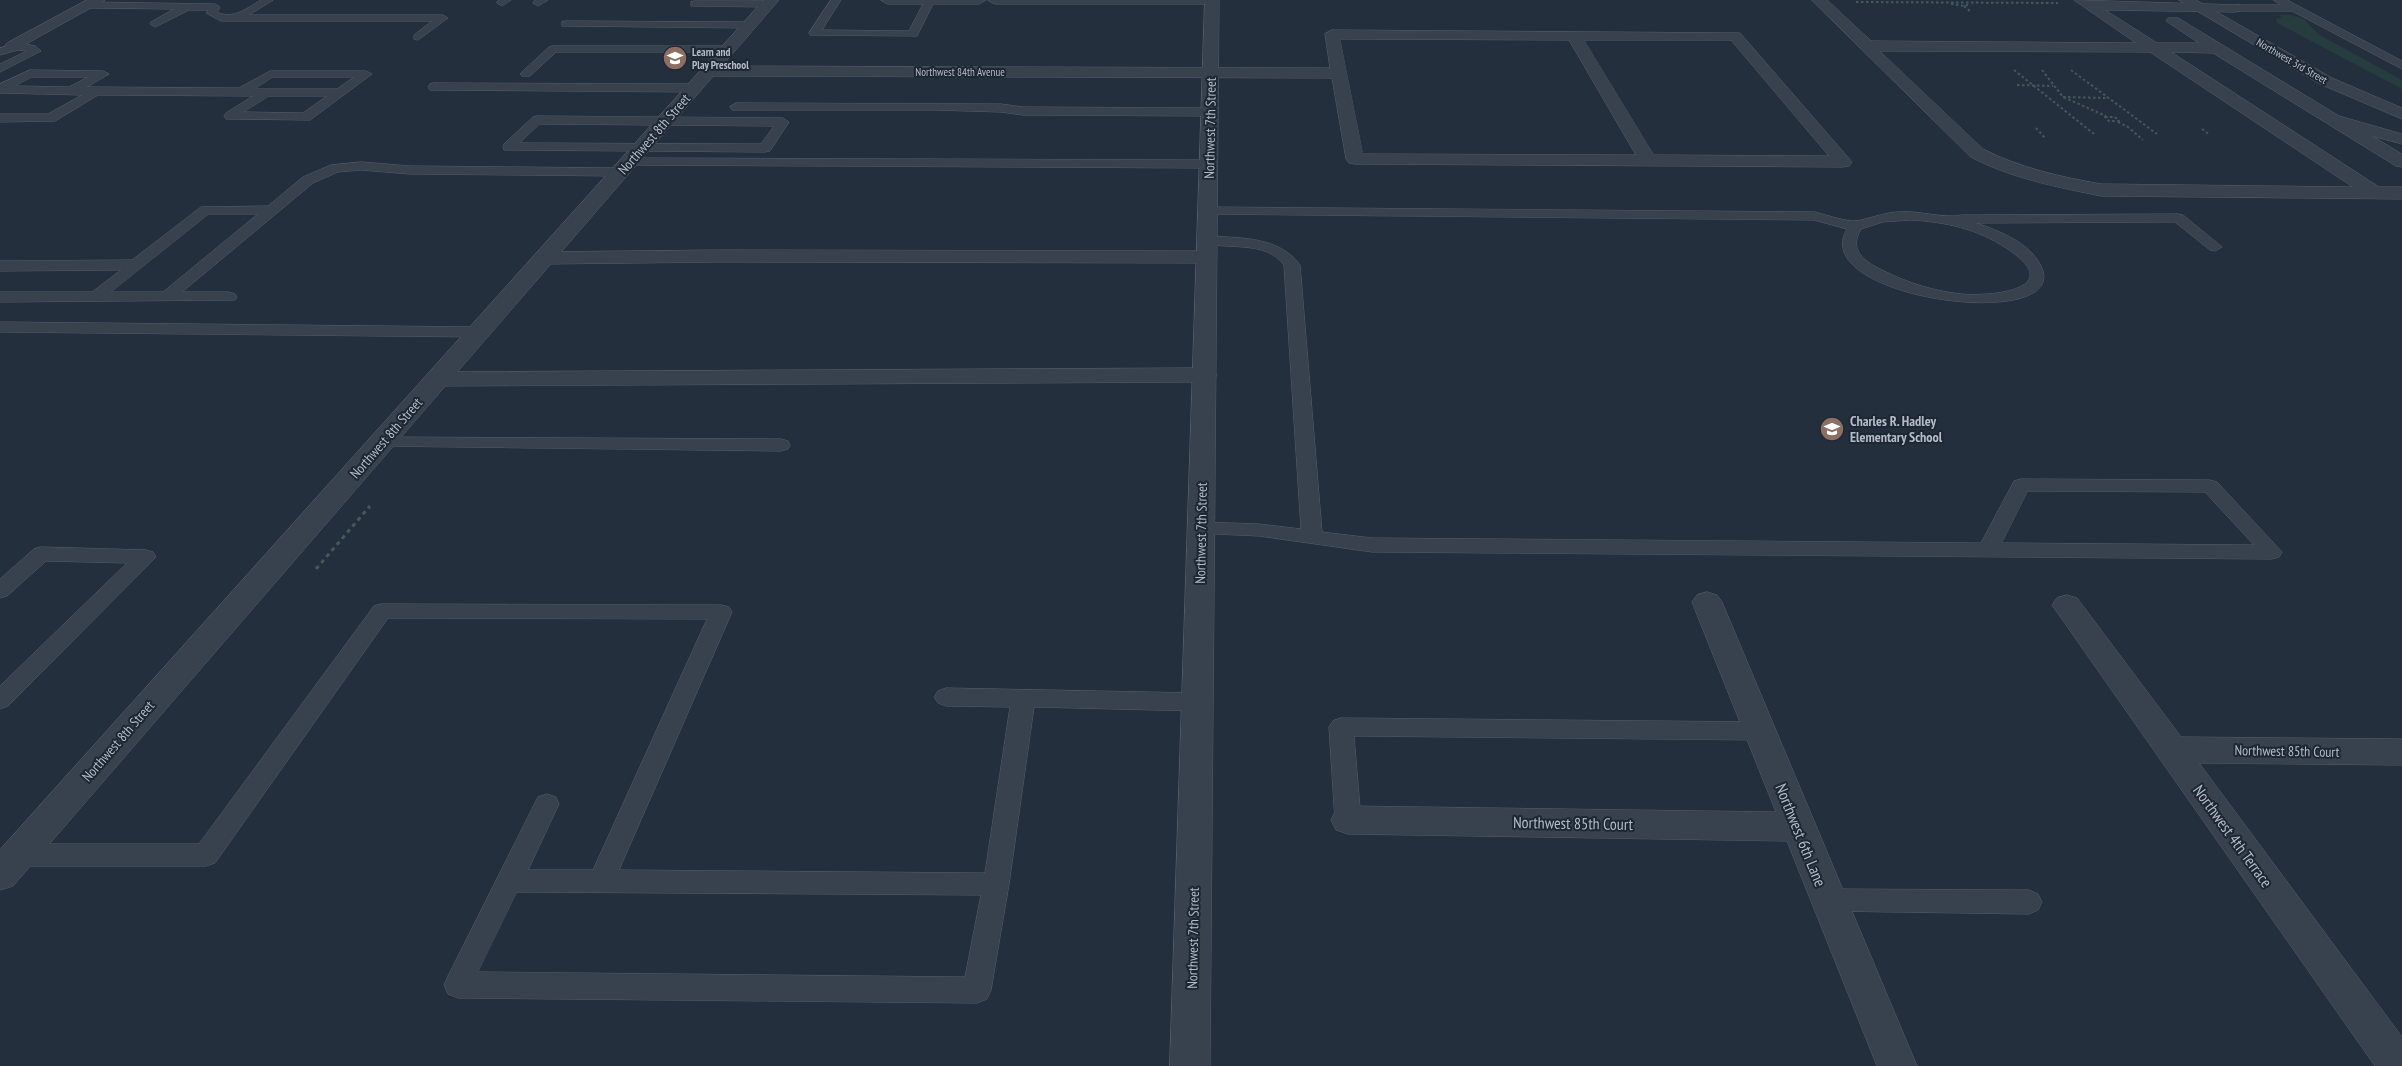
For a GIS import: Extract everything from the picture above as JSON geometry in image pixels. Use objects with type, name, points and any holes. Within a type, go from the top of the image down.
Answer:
[{"type":"street","points":[[888,0],[979,0]]},
{"type":"street","points":[[995,0],[1212,0]]},
{"type":"street","name":"Northwest 7th Street","points":[[1190,1066],[1212,0]]},
{"type":"street","points":[[1818,0],[1977,153],[1994,162],[2072,186],[2115,191],[2402,192]]},
{"type":"street","name":"Northwest 3rd Street","points":[[2220,0],[2259,22]]},
{"type":"street","name":"Northwest 8th Street","points":[[0,875],[544,258],[688,99],[770,2]]},
{"type":"street","points":[[6,49],[98,3]]},
{"type":"street","points":[[2090,6],[2143,13],[2157,8],[2193,4],[2234,8]]},
{"type":"street","name":"Northwest 3rd Street","points":[[2193,4],[2322,79],[2402,114]]},
{"type":"street","points":[[2090,6],[2374,192]]},
{"type":"street","points":[[2173,21],[2402,162]]},
{"type":"street","points":[[1332,34],[1735,36],[1844,162],[1355,159],[1340,79],[1332,34]]},
{"type":"street","points":[[1574,36],[1648,161]]},
{"type":"street","points":[[1867,46],[2216,48]]},
{"type":"street","name":"Northwest 84th Avenue","points":[[688,99],[1211,78],[1340,79]]},
{"type":"street","points":[[2377,86],[2402,98]]},
{"type":"street","points":[[2333,120],[2402,139]]},
{"type":"street","points":[[544,258],[1207,248]]},
{"type":"street","points":[[437,379],[1205,375]]},
{"type":"street","name":"Northwest 6th Lane","points":[[1707,602],[1897,1066]]},
{"type":"street","name":"Northwest 4th Terrace","points":[[2067,605],[2399,1066]]},
{"type":"street","name":"Northwest 85th Court","points":[[2171,750],[2402,752]]},
{"type":"street","name":"Northwest 85th Court","points":[[1348,820],[1798,827]]},
{"type":"lane","points":[[227,0],[215,7],[210,14],[236,18],[443,18],[418,37]]},
{"type":"lane","points":[[236,18],[268,0]]},
{"type":"lane","points":[[836,0],[814,33],[912,34],[930,0]]},
{"type":"lane","points":[[2279,0],[2402,66]]},
{"type":"lane","points":[[695,4],[770,2]]},
{"type":"lane","points":[[98,3],[215,7]]},
{"type":"lane","points":[[155,24],[188,6]]},
{"type":"lane","points":[[2234,8],[2294,8]]},
{"type":"lane","points":[[566,24],[750,24]]},
{"type":"lane","points":[[3,66],[35,51],[28,48],[6,49]]},
{"type":"lane","points":[[526,74],[553,50],[729,49]]},
{"type":"lane","points":[[0,89],[30,73],[103,74],[72,91]]},
{"type":"lane","points":[[242,92],[270,74],[366,74],[306,117],[230,116],[267,92]]},
{"type":"lane","points":[[167,297],[308,180],[336,168],[361,166],[410,170],[631,160],[765,148],[783,122],[688,99],[434,88]]},
{"type":"lane","points":[[0,89],[340,92]]},
{"type":"lane","points":[[0,118],[43,90]]},
{"type":"lane","points":[[0,118],[51,118],[96,91]]},
{"type":"lane","points":[[688,99],[537,120],[509,147],[631,160],[1209,164]]},
{"type":"lane","points":[[723,107],[1001,108],[1023,111],[1210,112]]},
{"type":"lane","points":[[96,297],[206,210],[272,210]]},
{"type":"lane","points":[[1208,211],[1815,216],[1856,226]]},
{"type":"lane","points":[[1885,216],[1927,217],[1950,220],[1994,234],[2025,253],[2038,274],[2035,284],[2025,292],[2010,297],[1990,300],[1942,296],[1918,290],[1895,283],[1860,263],[1851,252],[1847,242],[1849,233],[1856,226],[1885,216]]},
{"type":"lane","points":[[1950,220],[1978,218],[2178,218],[2215,247]]},
{"type":"lane","points":[[1207,248],[1270,248],[1285,254],[1292,265],[1312,536]]},
{"type":"lane","points":[[0,266],[136,265]]},
{"type":"lane","points":[[0,297],[229,297]]},
{"type":"lane","points":[[0,327],[479,332]]},
{"type":"lane","points":[[382,442],[781,446]]},
{"type":"lane","points":[[1201,528],[1259,530],[1372,545],[1988,550],[2057,550],[2272,552],[2210,486],[2021,485],[1988,550]]},
{"type":"lane","points":[[0,591],[41,554],[146,557],[0,700]]},
{"type":"lane","points":[[17,855],[206,854],[382,611],[721,612],[601,882]]},
{"type":"lane","points":[[946,697],[1197,702]]},
{"type":"lane","points":[[547,804],[458,985],[977,990],[996,884],[1023,700]]},
{"type":"lane","points":[[1348,820],[1341,727],[1759,731]]},
{"type":"lane","points":[[509,881],[996,884]]},
{"type":"lane","points":[[1828,900],[2029,902]]},
{"type":"path","points":[[1949,1],[1963,6],[1971,12]]},
{"type":"path","points":[[1856,2],[2059,3]]},
{"type":"path","points":[[1963,6],[1970,3]]},
{"type":"path","points":[[2011,68],[2094,134]]},
{"type":"path","points":[[2040,69],[2063,97],[2106,116],[2105,119],[2128,127],[2143,140]]},
{"type":"path","points":[[2070,69],[2156,134]]},
{"type":"path","points":[[2017,84],[2053,86]]},
{"type":"path","points":[[2063,97],[2107,98]]},
{"type":"path","points":[[2036,128],[2045,138]]},
{"type":"path","points":[[2202,129],[2210,135]]},
{"type":"path","points":[[316,569],[371,504]]},
{"type":"green space","points":[[2278,15],[2290,15],[2304,19],[2318,34],[2402,80],[2402,89],[2277,23],[2276,19],[2282,17]]},
{"type":"place","name":"Learn and Play Preschool","points":[[675,58]]},
{"type":"place","name":"Charles R. Hadley Elementary School","points":[[1832,429]]}]
